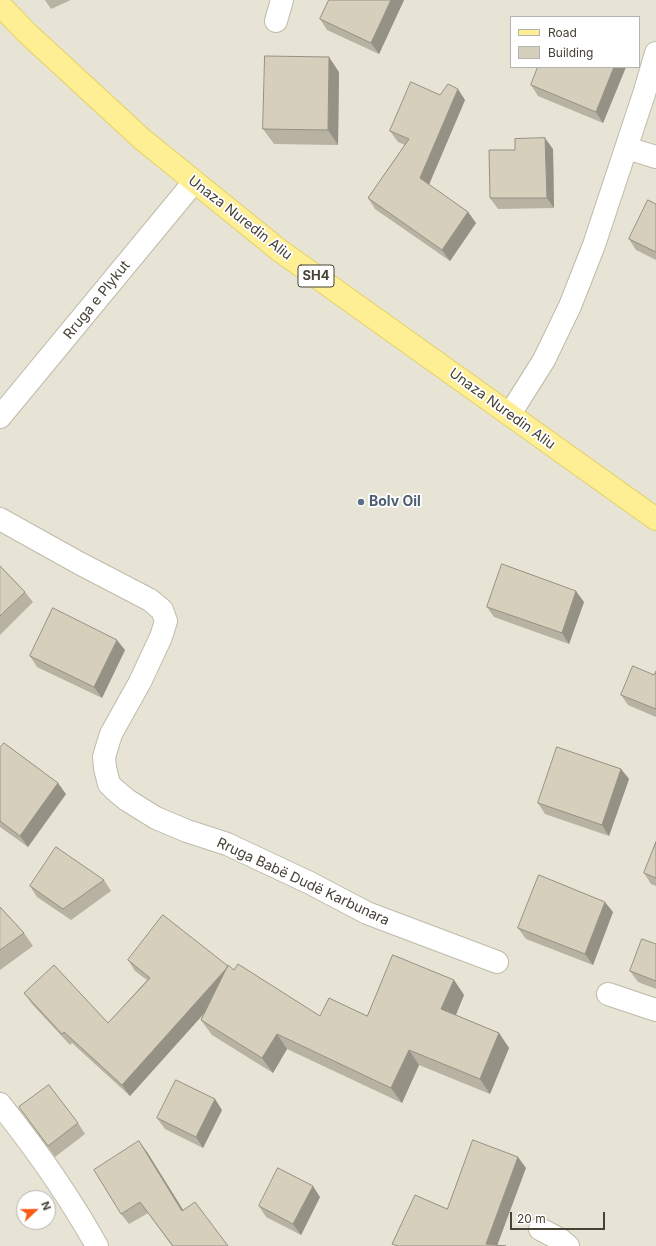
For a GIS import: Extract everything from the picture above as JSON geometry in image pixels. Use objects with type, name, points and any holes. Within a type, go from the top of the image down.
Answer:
[{"type":"main road","name":"Unaza Nuredin Aliu","points":[[0,5],[26,32],[94,96],[194,182],[279,250],[656,519]]},
{"type":"street","points":[[276,21],[282,0]]},
{"type":"street","points":[[510,414],[544,360],[570,306],[594,245],[627,148],[656,53]]},
{"type":"street","points":[[627,148],[656,157]]},
{"type":"street","name":"Rruga e Plykut","points":[[0,417],[194,182]]},
{"type":"street","name":"Rruga Babë Dudë Karbunara","points":[[0,519],[150,600],[162,610],[166,621],[161,637],[140,682],[111,734],[104,757],[109,784],[114,790],[156,818],[187,831],[234,847],[310,883],[367,913],[497,962]]},
{"type":"street","points":[[608,994],[656,1010]]},
{"type":"street","points":[[0,1104],[29,1140],[55,1178],[86,1225],[97,1246]]},
{"type":"street","points":[[540,1229],[561,1240],[568,1246]]},
{"type":"shaded area","points":[[0,0],[656,0],[656,1246],[0,1246]]},
{"type":"building","points":[[329,0],[391,0],[371,43],[320,19]]},
{"type":"building","points":[[265,56],[329,57],[328,130],[263,129]]},
{"type":"building","points":[[538,68],[614,68],[596,112],[531,85]]},
{"type":"building","points":[[411,82],[440,95],[448,84],[458,89],[420,178],[468,212],[442,250],[368,198],[409,139],[390,131]]},
{"type":"building","points":[[545,138],[547,198],[490,198],[489,150],[515,150],[515,139]]},
{"type":"building","points":[[648,200],[656,204],[656,252],[629,239]]},
{"type":"building","points":[[502,564],[576,591],[562,633],[487,607]]},
{"type":"building","points":[[0,566],[25,592],[0,616]]},
{"type":"building","points":[[53,608],[117,640],[94,687],[30,656]]},
{"type":"building","points":[[633,666],[654,675],[656,671],[656,709],[621,695]]},
{"type":"building","points":[[4,743],[58,783],[20,836],[0,821],[0,748]]},
{"type":"building","points":[[557,747],[621,769],[602,825],[538,803]]},
{"type":"building","points":[[656,842],[656,878],[644,873]]},
{"type":"building","points":[[56,847],[104,880],[63,909],[30,886]]},
{"type":"building","points":[[539,875],[605,902],[585,954],[518,928]]},
{"type":"building","points":[[0,907],[24,933],[0,950]]},
{"type":"building","points":[[163,915],[228,966],[122,1085],[64,1032],[62,1034],[24,993],[54,965],[108,1023],[150,978],[128,960]]},
{"type":"building","points":[[642,939],[656,944],[656,981],[630,971]]},
{"type":"building","points":[[393,955],[454,980],[441,1009],[499,1033],[480,1079],[409,1050],[391,1088],[277,1034],[262,1058],[201,1020],[228,965],[234,970],[238,964],[320,1016],[329,998],[367,1016]]},
{"type":"building","points":[[176,1080],[215,1099],[196,1137],[157,1118]]},
{"type":"building","points":[[49,1085],[78,1123],[48,1146],[19,1107]]},
{"type":"building","points":[[473,1140],[518,1157],[486,1244],[506,1246],[398,1246],[392,1244],[415,1195],[447,1209]]},
{"type":"building","points":[[139,1141],[182,1211],[195,1202],[228,1246],[173,1246],[140,1202],[121,1214],[94,1170]]},
{"type":"building","points":[[278,1168],[313,1186],[293,1224],[259,1206]]},
{"type":"place","name":"Bolv Oil","points":[[361,502]]}]
